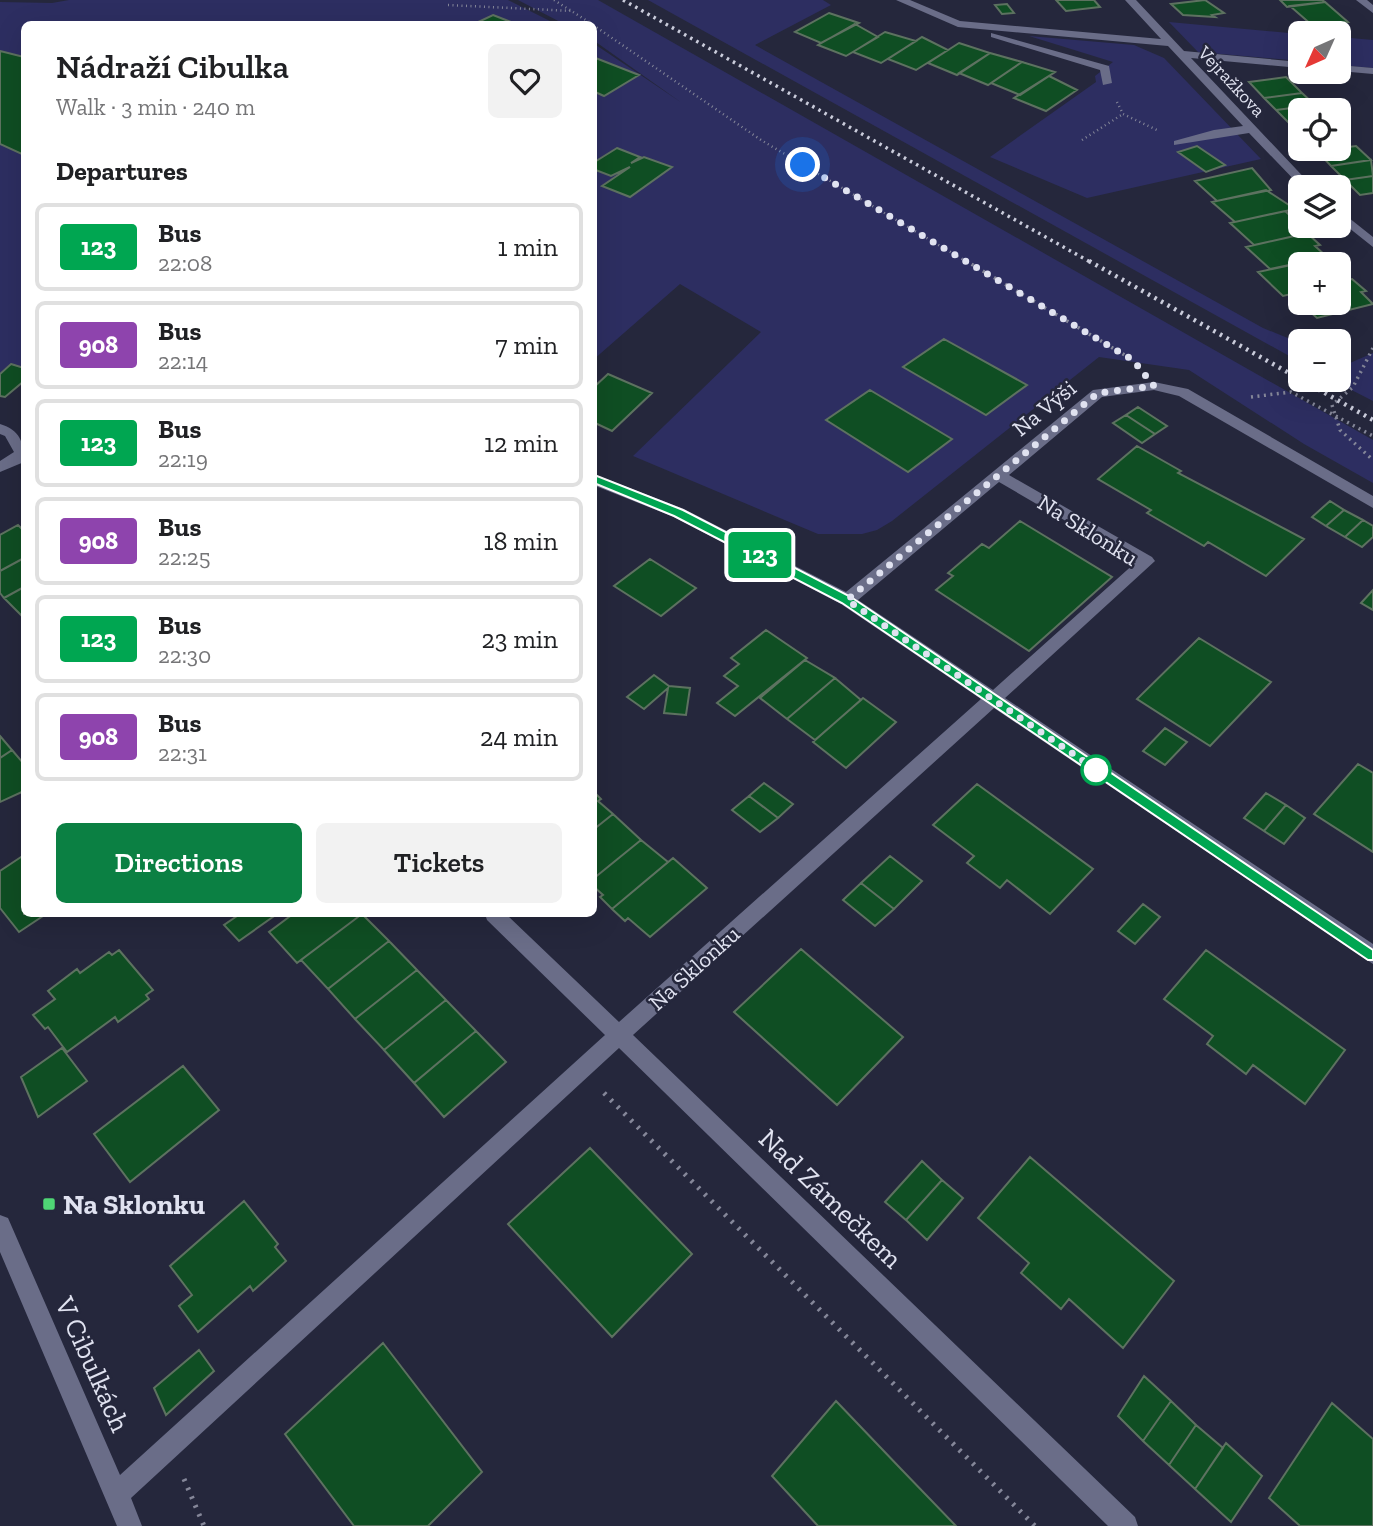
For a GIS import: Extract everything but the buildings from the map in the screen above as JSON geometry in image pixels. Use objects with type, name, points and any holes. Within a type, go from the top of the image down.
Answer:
[{"type":"street","points":[[901,0],[958,24],[1105,68],[1107,83]]},
{"type":"street","name":"Vejražkova","points":[[1130,0],[1296,175]]},
{"type":"street","points":[[1361,0],[1373,10]]},
{"type":"street","points":[[958,24],[1170,43]]},
{"type":"street","points":[[1181,54],[1288,64]]},
{"type":"street","points":[[1351,69],[1373,71]]},
{"type":"street","points":[[1178,143],[1213,133],[1251,128]]},
{"type":"street","points":[[1351,224],[1373,243]]},
{"type":"street","name":"Na Výši","points":[[847,600],[1098,393],[1154,386],[1182,392],[1373,503]]},
{"type":"street","points":[[0,429],[10,433],[21,450]]},
{"type":"street","points":[[0,467],[21,456]]},
{"type":"street","name":"Na Sklonku","points":[[117,1494],[619,1035],[1147,561],[998,475]]},
{"type":"street","points":[[597,481],[678,513],[847,600],[991,700],[1373,955]]},
{"type":"street","name":"Nad Zámečkem","points":[[497,917],[1126,1526]]},
{"type":"street","name":"V Cibulkách","points":[[0,1226],[130,1526]]},
{"type":"path","points":[[554,0],[587,21]]},
{"type":"path","points":[[449,5],[573,11]]},
{"type":"path","points":[[597,28],[761,140],[1133,360],[1154,386]]},
{"type":"path","points":[[1107,83],[1124,114],[1161,132]]},
{"type":"path","points":[[1082,139],[1124,114]]},
{"type":"path","points":[[1373,348],[1353,387],[1332,405],[1332,414],[1341,434],[1373,460]]},
{"type":"path","points":[[1243,396],[1290,392],[1373,436]]},
{"type":"path","points":[[595,1084],[1035,1526]]},
{"type":"path","points":[[178,1466],[204,1526]]},
{"type":"shaded area","points":[[69,0],[508,0],[550,21],[21,21],[21,367],[11,364],[0,373],[0,2],[52,3]]},
{"type":"shaded area","points":[[518,0],[598,0],[1373,440],[1373,483],[1304,444],[1189,370],[1099,357],[892,521],[877,530],[862,534],[818,534],[633,456],[761,332],[680,284],[597,357],[597,46],[682,103],[597,43],[597,21],[558,21]]},
{"type":"shaded area","points":[[648,0],[823,0],[831,5],[755,45],[1263,328],[1288,338],[1288,355]]},
{"type":"shaded area","points":[[1169,22],[1288,33],[1288,60],[1198,52]]},
{"type":"shaded area","points":[[1029,36],[1134,45],[1164,58],[1261,159],[1212,170],[1224,165],[1197,146],[1179,153],[1205,171],[1087,198],[990,157],[1096,82],[1095,76],[1113,62]]},
{"type":"shaded area","points":[[1351,38],[1373,40],[1373,68],[1351,66]]},
{"type":"shaded area","points":[[1373,353],[1373,401],[1351,390],[1351,363]]},
{"type":"railway","points":[[623,0],[1092,263]]},
{"type":"railway","points":[[1089,261],[1373,420]]},
{"type":"bus line","name":"123","points":[[597,481],[678,513],[847,600],[991,700],[1373,955]]},
{"type":"place","name":"Na Sklonku","points":[[49,1204]]},
{"type":"route","points":[[803,165],[1133,360],[1154,386],[1098,393],[847,600],[1104,775],[1096,770]]}]
